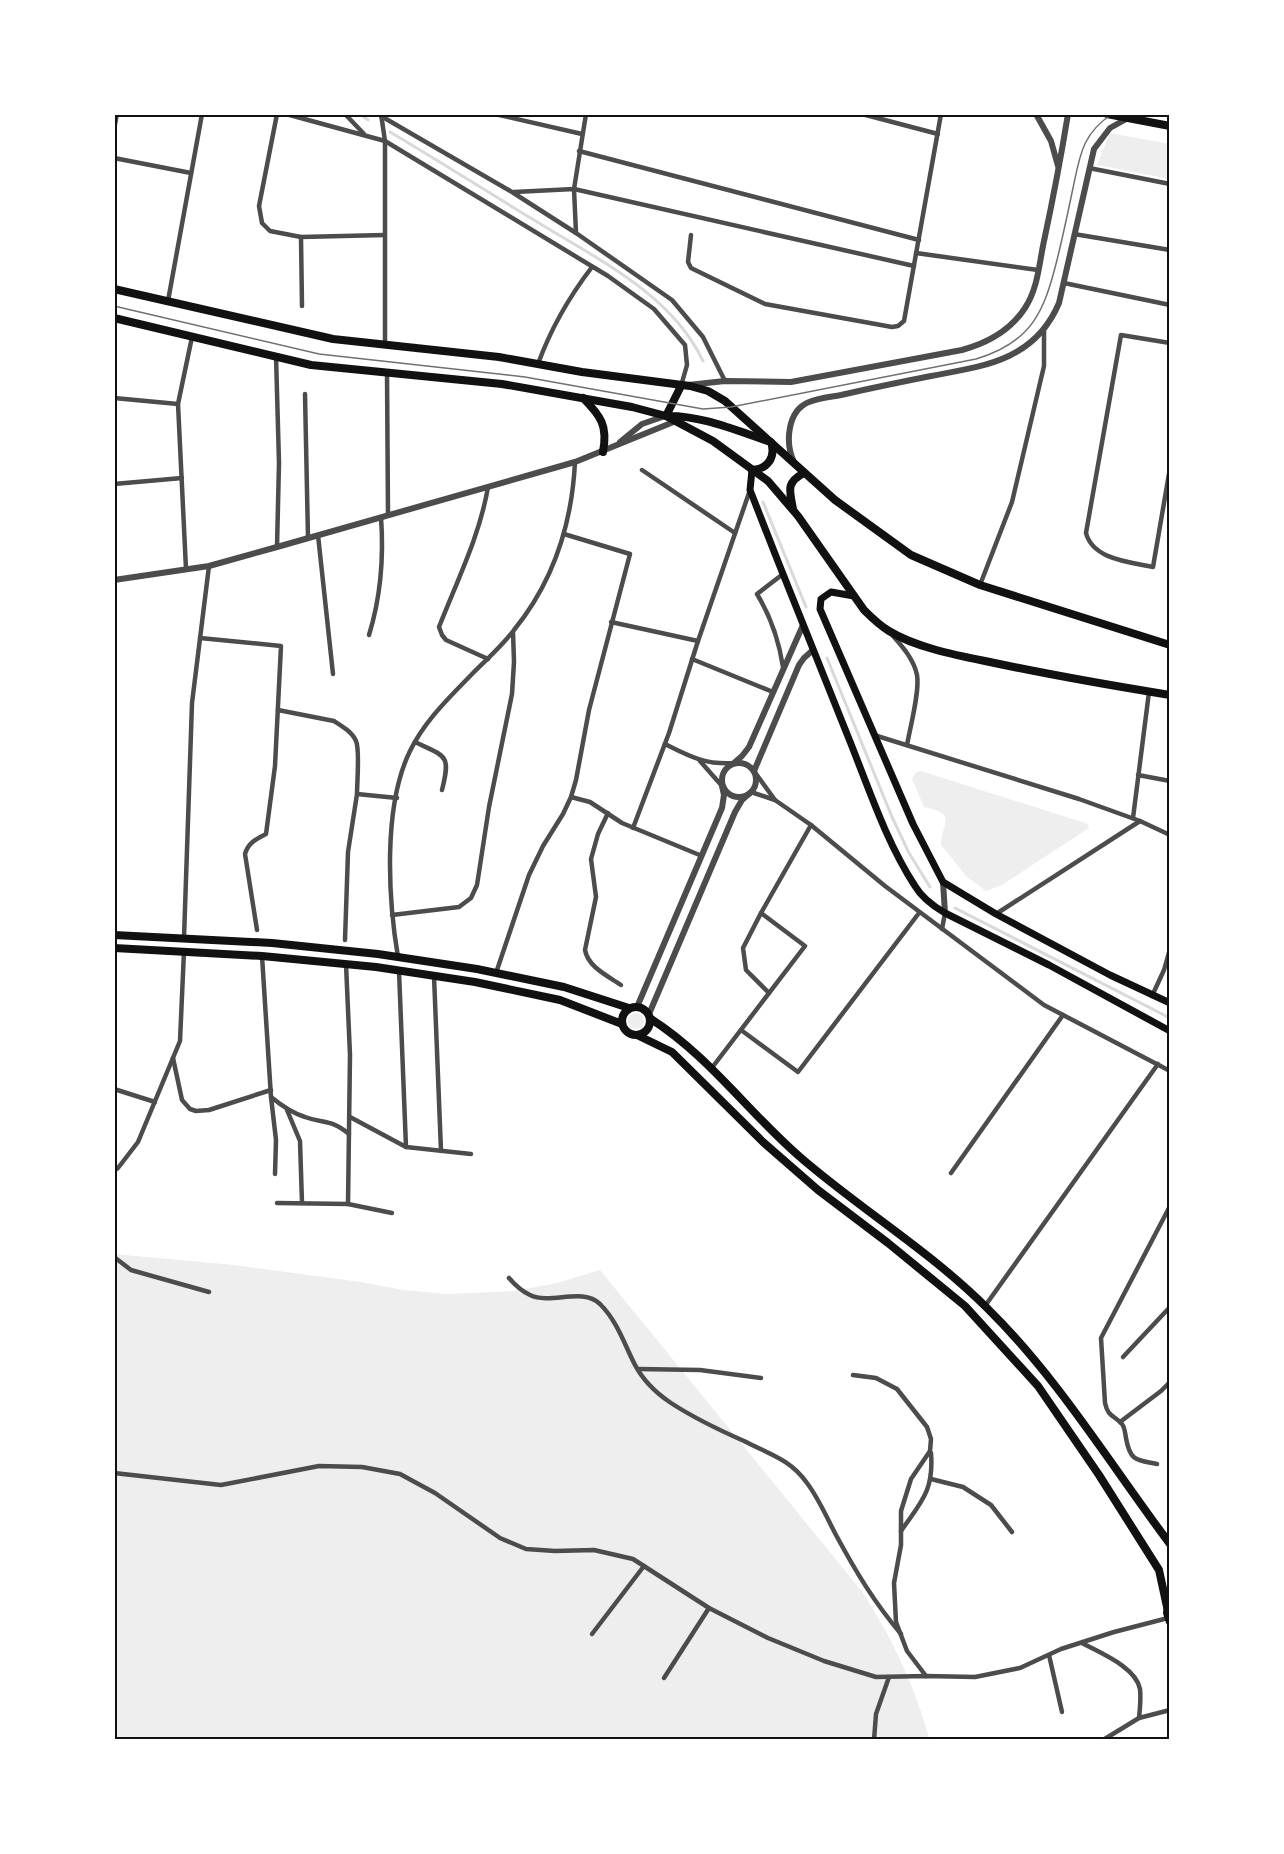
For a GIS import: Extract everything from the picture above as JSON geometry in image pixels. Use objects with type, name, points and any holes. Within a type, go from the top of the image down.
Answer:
[{"type":"highway","points":[[1107,114],[1167,126],[1170,133]]},
{"type":"main road","points":[[114,289],[333,339],[499,357],[699,388],[725,401],[835,500],[911,555],[980,585],[1170,645]]},
{"type":"main road","points":[[114,318],[311,365],[502,384],[632,407],[666,416],[706,421],[771,442]]},
{"type":"main road","points":[[666,416],[681,386]]},
{"type":"main road","points":[[583,398],[596,411],[604,428],[603,452]]},
{"type":"main road","points":[[666,416],[713,441],[768,481],[819,544],[854,596],[874,620],[890,631],[918,644],[962,656],[1039,673],[1170,695]]},
{"type":"main road","points":[[752,470],[764,467],[770,461],[773,449],[771,442]]},
{"type":"main road","points":[[752,470],[750,490],[803,625],[895,849],[920,893],[945,913],[1049,965],[1170,1031]]},
{"type":"main road","points":[[793,510],[790,484],[804,473]]},
{"type":"main road","points":[[854,596],[831,592],[821,599],[820,609],[913,824],[943,882],[996,914],[1110,975],[1170,1003]]},
{"type":"main road","points":[[114,935],[272,943],[398,957],[564,987],[633,1008],[644,1009],[650,1017],[711,1069],[800,1157],[962,1284],[985,1306],[1030,1352],[1055,1383],[1170,1544]]},
{"type":"main road","points":[[114,948],[262,956],[346,964],[475,982],[560,1000],[622,1024]]},
{"type":"main road","points":[[633,1008],[623,1015],[622,1024],[626,1032],[672,1052],[763,1142],[818,1190],[965,1306],[1038,1386],[1100,1475],[1159,1570],[1169,1603],[1169,1620]]},
{"type":"main road","points":[[639,1036],[647,1031],[651,1023],[650,1017]]},
{"type":"street","points":[[114,129],[117,114]]},
{"type":"street","points":[[168,301],[202,114]]},
{"type":"street","points":[[277,114],[259,212],[262,223],[270,231],[301,237],[385,235]]},
{"type":"street","points":[[286,114],[385,141],[592,267],[654,309],[685,345],[687,364],[681,386],[725,381],[791,382],[951,352],[980,345],[1004,332],[1018,318],[1034,291],[1068,114]]},
{"type":"street","points":[[345,114],[366,136]]},
{"type":"street","points":[[495,114],[582,135]]},
{"type":"street","points":[[576,233],[574,189],[586,114]]},
{"type":"street","points":[[862,114],[938,134]]},
{"type":"street","points":[[691,235],[688,262],[691,268],[765,304],[892,327],[898,326],[904,321],[942,114]]},
{"type":"street","points":[[1036,114],[1051,141],[1059,170]]},
{"type":"street","points":[[381,115],[385,141],[385,345]]},
{"type":"street","points":[[381,115],[512,192],[576,233],[672,300],[703,337],[725,381]]},
{"type":"street","points":[[794,463],[789,449],[790,428],[795,416],[808,402],[984,366],[1022,349],[1044,330],[1059,303],[1094,149],[1110,128],[1128,118]]},
{"type":"street","points":[[579,151],[919,240]]},
{"type":"street","points":[[114,158],[191,173]]},
{"type":"street","points":[[1089,168],[1170,184]]},
{"type":"street","points":[[512,192],[574,189],[914,266]]},
{"type":"street","points":[[1074,234],[1170,250]]},
{"type":"street","points":[[301,237],[302,306]]},
{"type":"street","points":[[916,253],[1038,270]]},
{"type":"street","points":[[538,364],[559,317],[574,291],[592,267]]},
{"type":"street","points":[[1064,283],[1170,304]]},
{"type":"street","points":[[980,585],[1012,501],[1044,366],[1044,330]]},
{"type":"street","points":[[1170,343],[1121,334],[1086,533],[1092,546],[1120,560],[1153,567],[1170,468]]},
{"type":"street","points":[[186,569],[178,404],[192,336]]},
{"type":"street","points":[[276,356],[279,463],[277,547]]},
{"type":"street","points":[[387,372],[388,515]]},
{"type":"street","points":[[305,394],[308,538]]},
{"type":"street","points":[[114,398],[178,404]]},
{"type":"street","points":[[612,448],[642,424],[666,416]]},
{"type":"street","points":[[114,580],[209,566],[277,547],[575,462],[676,421]]},
{"type":"street","points":[[398,957],[392,915],[391,851],[396,798],[402,770],[415,742],[434,715],[513,632],[542,587],[554,563],[564,534],[572,500],[575,462]]},
{"type":"street","points":[[642,471],[735,533]]},
{"type":"street","points":[[114,484],[182,478]]},
{"type":"street","points":[[488,487],[485,505],[440,627],[446,640],[488,658]]},
{"type":"street","points":[[633,828],[664,744],[750,490]]},
{"type":"street","points":[[369,635],[378,601],[381,575],[383,550],[381,517]]},
{"type":"street","points":[[496,973],[530,875],[543,846],[571,797],[611,622],[630,554],[564,534]]},
{"type":"street","points":[[318,535],[333,674]]},
{"type":"street","points":[[184,938],[192,703],[209,566]]},
{"type":"street","points":[[783,574],[757,594],[768,613],[777,638],[783,669]]},
{"type":"street","points":[[611,622],[698,641]]},
{"type":"street","points":[[633,1008],[722,808],[724,795],[721,781],[724,770],[742,756],[749,747],[803,625]]},
{"type":"street","points":[[890,631],[905,650],[918,677],[907,745]]},
{"type":"street","points":[[392,915],[459,908],[468,902],[476,890],[489,807],[512,694],[513,632]]},
{"type":"street","points":[[200,638],[281,646],[275,766],[266,834],[249,845],[245,854],[257,930]]},
{"type":"street","points":[[650,1017],[731,821],[756,782],[754,771],[799,665],[813,650]]},
{"type":"street","points":[[692,659],[773,692]]},
{"type":"street","points":[[1133,818],[1149,692]]},
{"type":"street","points":[[278,710],[334,722],[350,733],[357,742],[357,794],[348,852],[345,940]]},
{"type":"street","points":[[874,735],[1079,799],[1133,818],[1170,835]]},
{"type":"street","points":[[415,742],[440,754],[445,760],[448,768],[442,790]]},
{"type":"street","points":[[664,744],[700,761],[745,764],[754,771],[775,800]]},
{"type":"street","points":[[700,761],[730,795],[735,797],[751,792],[775,800],[810,825],[919,913],[1044,1005],[1170,1071]]},
{"type":"street","points":[[1138,775],[1170,781]]},
{"type":"street","points":[[357,794],[396,798]]},
{"type":"street","points":[[571,797],[590,802],[633,828],[702,855]]},
{"type":"street","points":[[608,813],[598,834],[591,859],[596,897],[585,950],[595,967],[621,985]]},
{"type":"street","points":[[996,914],[1140,822]]},
{"type":"street","points":[[769,993],[746,970],[743,948],[810,825]]},
{"type":"street","points":[[942,929],[945,913],[943,882]]},
{"type":"street","points":[[711,1069],[805,946],[761,913]]},
{"type":"street","points":[[741,1030],[798,1072],[919,913]]},
{"type":"street","points":[[1152,996],[1164,970],[1170,949]]},
{"type":"street","points":[[114,1171],[138,1142],[180,1041],[184,951]]},
{"type":"street","points":[[262,956],[276,1140],[275,1174]]},
{"type":"street","points":[[346,964],[350,1055],[348,1204]]},
{"type":"street","points":[[399,971],[406,1147]]},
{"type":"street","points":[[434,976],[441,1151]]},
{"type":"street","points":[[951,1173],[1063,1015]]},
{"type":"street","points":[[173,1058],[182,1100],[185,1105],[196,1111],[209,1110],[271,1090]]},
{"type":"street","points":[[985,1306],[1158,1064]]},
{"type":"street","points":[[114,1089],[154,1102]]},
{"type":"street","points":[[271,1097],[287,1110],[306,1118],[339,1125],[349,1134]]},
{"type":"street","points":[[287,1110],[300,1141],[302,1203]]},
{"type":"street","points":[[349,1117],[406,1147],[471,1154]]},
{"type":"street","points":[[277,1203],[348,1204],[392,1213]]},
{"type":"street","points":[[1157,1464],[1135,1460],[1131,1456],[1125,1431],[1120,1422],[1110,1415],[1105,1403],[1101,1338],[1170,1206]]},
{"type":"street","points":[[114,1257],[132,1270],[209,1292]]},
{"type":"street","points":[[509,1278],[518,1288],[531,1296],[545,1299],[586,1297],[600,1304],[614,1322],[638,1369],[649,1385],[670,1403],[786,1461],[807,1483],[856,1572],[877,1605],[901,1634]]},
{"type":"street","points":[[1123,1357],[1170,1307]]},
{"type":"street","points":[[638,1369],[700,1370],[761,1378]]},
{"type":"street","points":[[853,1375],[876,1378],[897,1389],[927,1427],[931,1439],[931,1479],[925,1497],[901,1531]]},
{"type":"street","points":[[1120,1422],[1170,1382]]},
{"type":"street","points":[[926,1676],[907,1651],[896,1622],[894,1583],[901,1545],[901,1512],[911,1479],[930,1451]]},
{"type":"street","points":[[114,1473],[222,1485],[319,1466],[362,1467],[400,1474],[435,1493],[500,1538],[526,1549],[594,1550],[633,1559],[709,1608],[768,1638],[824,1661],[876,1677],[975,1677],[1020,1668],[1082,1642],[1114,1632],[1169,1620]]},
{"type":"street","points":[[931,1479],[963,1487],[991,1505],[1011,1532]]},
{"type":"street","points":[[592,1634],[644,1566]]},
{"type":"street","points":[[664,1678],[709,1608]]},
{"type":"street","points":[[1082,1642],[1126,1668],[1132,1674],[1140,1691],[1139,1718]]},
{"type":"street","points":[[1049,1655],[1062,1712]]},
{"type":"street","points":[[874,1740],[876,1714],[889,1677]]},
{"type":"street","points":[[1103,1740],[1139,1718],[1170,1710]]},
{"type":"shaded area","points":[[1110,133],[1170,144],[1170,179],[1097,165]]},
{"type":"shaded area","points":[[921,771],[1088,824],[1089,828],[1002,885],[986,891],[966,876],[941,845],[945,816],[924,807],[912,779],[916,772]]},
{"type":"shaded area","points":[[633,1013],[639,1013],[644,1021],[642,1027],[633,1029],[628,1024],[628,1018]]},
{"type":"shaded area","points":[[114,1254],[234,1265],[403,1290],[446,1294],[513,1291],[557,1283],[600,1270],[860,1589],[901,1661],[930,1740],[114,1740]]},
{"type":"waterway","points":[[360,114],[368,120]]},
{"type":"waterway","points":[[390,132],[629,279],[672,316],[689,337],[703,361]]},
{"type":"waterway","points":[[763,502],[806,607]]},
{"type":"waterway","points":[[827,658],[892,817],[909,853],[930,887]]},
{"type":"waterway","points":[[955,908],[1170,1018]]},
{"type":"tram line","points":[[114,306],[319,354],[525,377],[703,409],[731,407],[976,359],[1010,344],[1033,323],[1047,295],[1084,146],[1094,129],[1112,114]]},
{"type":"tram line","points":[[1162,114],[1170,116]]}]
